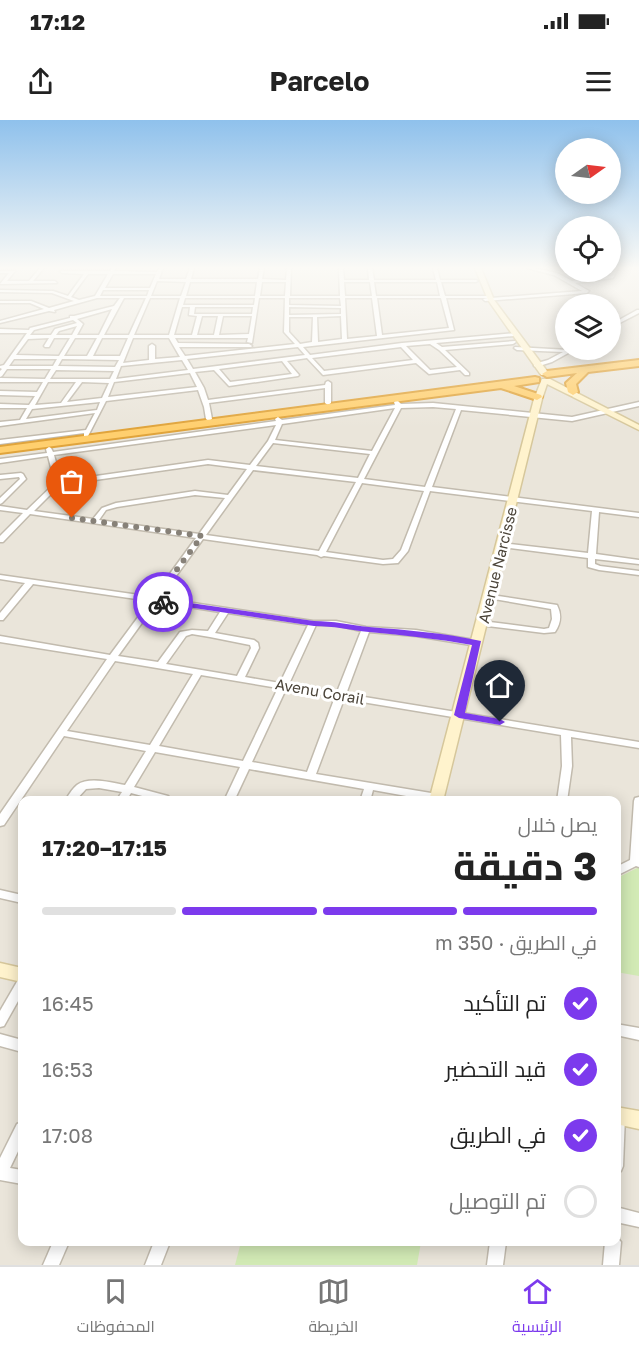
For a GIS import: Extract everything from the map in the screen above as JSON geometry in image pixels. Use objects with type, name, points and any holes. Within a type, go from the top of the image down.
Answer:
[{"type":"highway","points":[[0,449],[87,433],[639,364]]},
{"type":"highway","points":[[0,449],[49,449],[397,402],[542,376],[584,373],[639,364]]},
{"type":"highway","points":[[577,396],[571,382],[584,373]]},
{"type":"highway","points":[[498,384],[539,397]]},
{"type":"street","points":[[0,375],[3,367],[13,357],[28,334],[40,325],[53,321]]},
{"type":"street","points":[[77,321],[81,324]]},
{"type":"street","points":[[89,358],[109,321]]},
{"type":"street","points":[[0,442],[87,433],[99,411],[138,321]]},
{"type":"street","points":[[175,321],[171,336],[201,388],[207,402],[209,419]]},
{"type":"street","points":[[194,336],[198,321]]},
{"type":"street","points":[[216,336],[219,321]]},
{"type":"street","points":[[250,348],[253,321]]},
{"type":"street","points":[[286,321],[287,332],[327,378],[328,403]]},
{"type":"street","points":[[315,321],[315,343]]},
{"type":"street","points":[[344,321],[345,340]]},
{"type":"street","points":[[378,321],[380,336]]},
{"type":"street","points":[[450,321],[455,339]]},
{"type":"street","points":[[502,321],[542,376],[639,428]]},
{"type":"street","points":[[47,346],[57,330],[81,324]]},
{"type":"street","points":[[22,421],[81,324]]},
{"type":"street","points":[[3,367],[117,367],[250,348],[452,329]]},
{"type":"street","points":[[0,331],[53,337],[250,336]]},
{"type":"street","points":[[0,380],[112,381],[402,345],[511,334]]},
{"type":"street","points":[[511,334],[518,346]]},
{"type":"street","points":[[431,342],[467,374]]},
{"type":"street","points":[[176,345],[250,348]]},
{"type":"street","points":[[402,345],[429,372],[460,368]]},
{"type":"street","points":[[152,346],[152,361]]},
{"type":"street","points":[[441,350],[518,346],[555,349]]},
{"type":"street","points":[[13,357],[121,358]]},
{"type":"street","points":[[215,368],[229,384],[296,375],[284,360]]},
{"type":"street","points":[[542,376],[559,360]]},
{"type":"street","points":[[323,373],[417,361]]},
{"type":"street","name":"Avenue Narcisse","points":[[438,796],[535,416],[542,376]]},
{"type":"street","points":[[133,378],[140,395]]},
{"type":"street","points":[[63,404],[80,381]]},
{"type":"street","points":[[207,402],[328,386]]},
{"type":"street","points":[[0,414],[3,406],[31,407],[201,388]]},
{"type":"street","points":[[0,393],[39,394]]},
{"type":"street","points":[[539,397],[577,396]]},
{"type":"street","points":[[321,555],[375,453],[397,402],[578,419],[639,404]]},
{"type":"street","points":[[0,507],[321,555],[383,562],[399,559],[459,408]]},
{"type":"street","points":[[0,424],[99,411]]},
{"type":"street","points":[[0,822],[4,809],[64,733],[113,657],[271,441],[277,417]]},
{"type":"street","points":[[271,441],[375,453]]},
{"type":"street","points":[[0,502],[23,479],[21,475],[2,477],[0,463],[49,449],[58,483]]},
{"type":"street","points":[[0,540],[58,483],[201,462],[362,479],[639,515]]},
{"type":"street","points":[[95,521],[104,509],[116,506],[195,493],[231,497]]},
{"type":"street","points":[[596,509],[590,564],[592,567],[639,573]]},
{"type":"street","points":[[502,545],[639,562]]},
{"type":"street","points":[[0,577],[225,611],[416,633],[477,643]]},
{"type":"street","points":[[0,618],[31,581]]},
{"type":"street","points":[[482,623],[544,631],[552,630],[555,626],[557,612],[554,607],[488,596]]},
{"type":"street","points":[[210,634],[225,611]]},
{"type":"street","points":[[231,796],[314,623]]},
{"type":"street","points":[[310,776],[366,629]]},
{"type":"street","points":[[160,664],[183,634],[192,632],[210,634],[254,643],[255,648],[241,677]]},
{"type":"street","name":"Avenu Corail","points":[[0,639],[241,677],[639,745]]},
{"type":"street","points":[[124,796],[200,671]]},
{"type":"street","points":[[64,733],[247,764],[414,796]]},
{"type":"street","points":[[563,796],[567,766],[566,733]]},
{"type":"street","points":[[73,796],[78,789],[84,786],[128,789],[156,796]]},
{"type":"street","points":[[367,796],[369,788]]},
{"type":"street","points":[[621,870],[637,863],[639,801]]},
{"type":"street","points":[[0,894],[18,899]]},
{"type":"street","points":[[0,970],[18,974]]},
{"type":"street","points":[[0,1022],[18,991]]},
{"type":"street","points":[[621,1030],[639,1035]]},
{"type":"street","points":[[0,1040],[18,1045]]},
{"type":"street","points":[[621,1116],[639,1120]]},
{"type":"street","points":[[18,1137],[0,1173],[18,1176]]},
{"type":"street","points":[[621,1215],[639,1220]]},
{"type":"street","points":[[51,1265],[59,1246]]},
{"type":"street","points":[[153,1265],[160,1246]]},
{"type":"street","points":[[495,1265],[497,1246]]},
{"type":"street","points":[[611,1265],[613,1246]]},
{"type":"shaded area","points":[[0,321],[555,321],[555,360],[621,360],[621,321],[639,321],[639,1265],[0,1265]]},
{"type":"green space","points":[[639,867],[639,976],[621,973],[621,876]]},
{"type":"green space","points":[[240,1246],[420,1246],[417,1265],[235,1265]]},
{"type":"way so far","points":[[72,518],[202,536],[154,600],[163,602]]},
{"type":"route","points":[[163,602],[314,623],[336,623],[366,629],[416,633],[477,643],[459,715],[500,722]]}]
